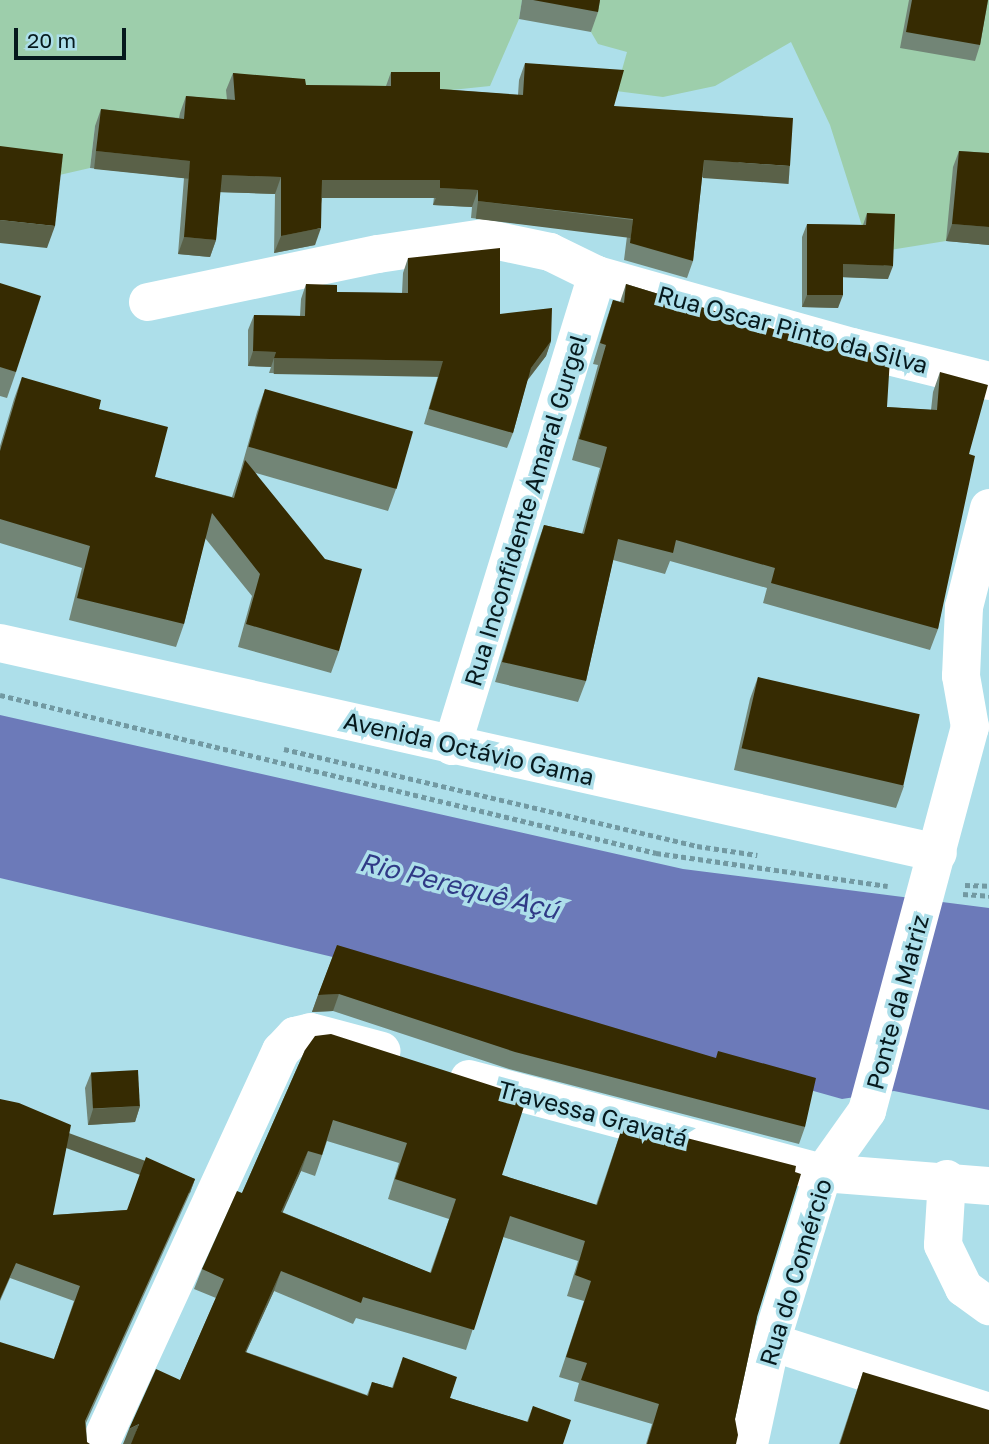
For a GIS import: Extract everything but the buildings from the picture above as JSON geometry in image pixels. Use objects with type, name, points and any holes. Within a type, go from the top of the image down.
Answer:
[{"type":"street","name":"Rua Oscar Pinto da Silva","points":[[148,302],[378,254],[484,238],[550,252],[597,275],[989,381]]},
{"type":"street","name":"Rua Inconfidente Amaral Gurgel","points":[[452,746],[597,275]]},
{"type":"street","points":[[980,715],[961,676],[963,619],[989,508]]},
{"type":"street","name":"Avenida Octávio Gama","points":[[0,643],[938,853]]},
{"type":"street","name":"Ponte da Matriz","points":[[867,1111],[926,892],[980,715]]},
{"type":"street","name":"Travessa Gravatá","points":[[100,1444],[281,1051],[295,1036],[326,1032],[427,1065],[823,1174],[947,1179],[989,1186]]},
{"type":"street","name":"Rua do Comércio","points":[[749,1444],[771,1342],[823,1174],[867,1111]]},
{"type":"street","points":[[947,1179],[943,1245],[964,1288],[989,1306]]},
{"type":"street","points":[[771,1342],[989,1412]]},
{"type":"path","points":[[0,695],[656,853],[926,892],[989,896]]},
{"type":"green space","points":[[0,0],[522,0],[519,19],[490,86],[229,113],[178,135],[95,126],[90,168],[55,176],[0,169]]},
{"type":"green space","points":[[597,0],[989,0],[989,171],[946,241],[890,250],[862,226],[830,125],[791,42],[715,86],[663,97],[616,91],[627,52],[598,44],[591,32]]},
{"type":"water","name":"Rio Perequê Açú","points":[[0,715],[683,869],[989,908],[989,1110],[894,1091],[842,1099],[358,963],[0,878]]}]
